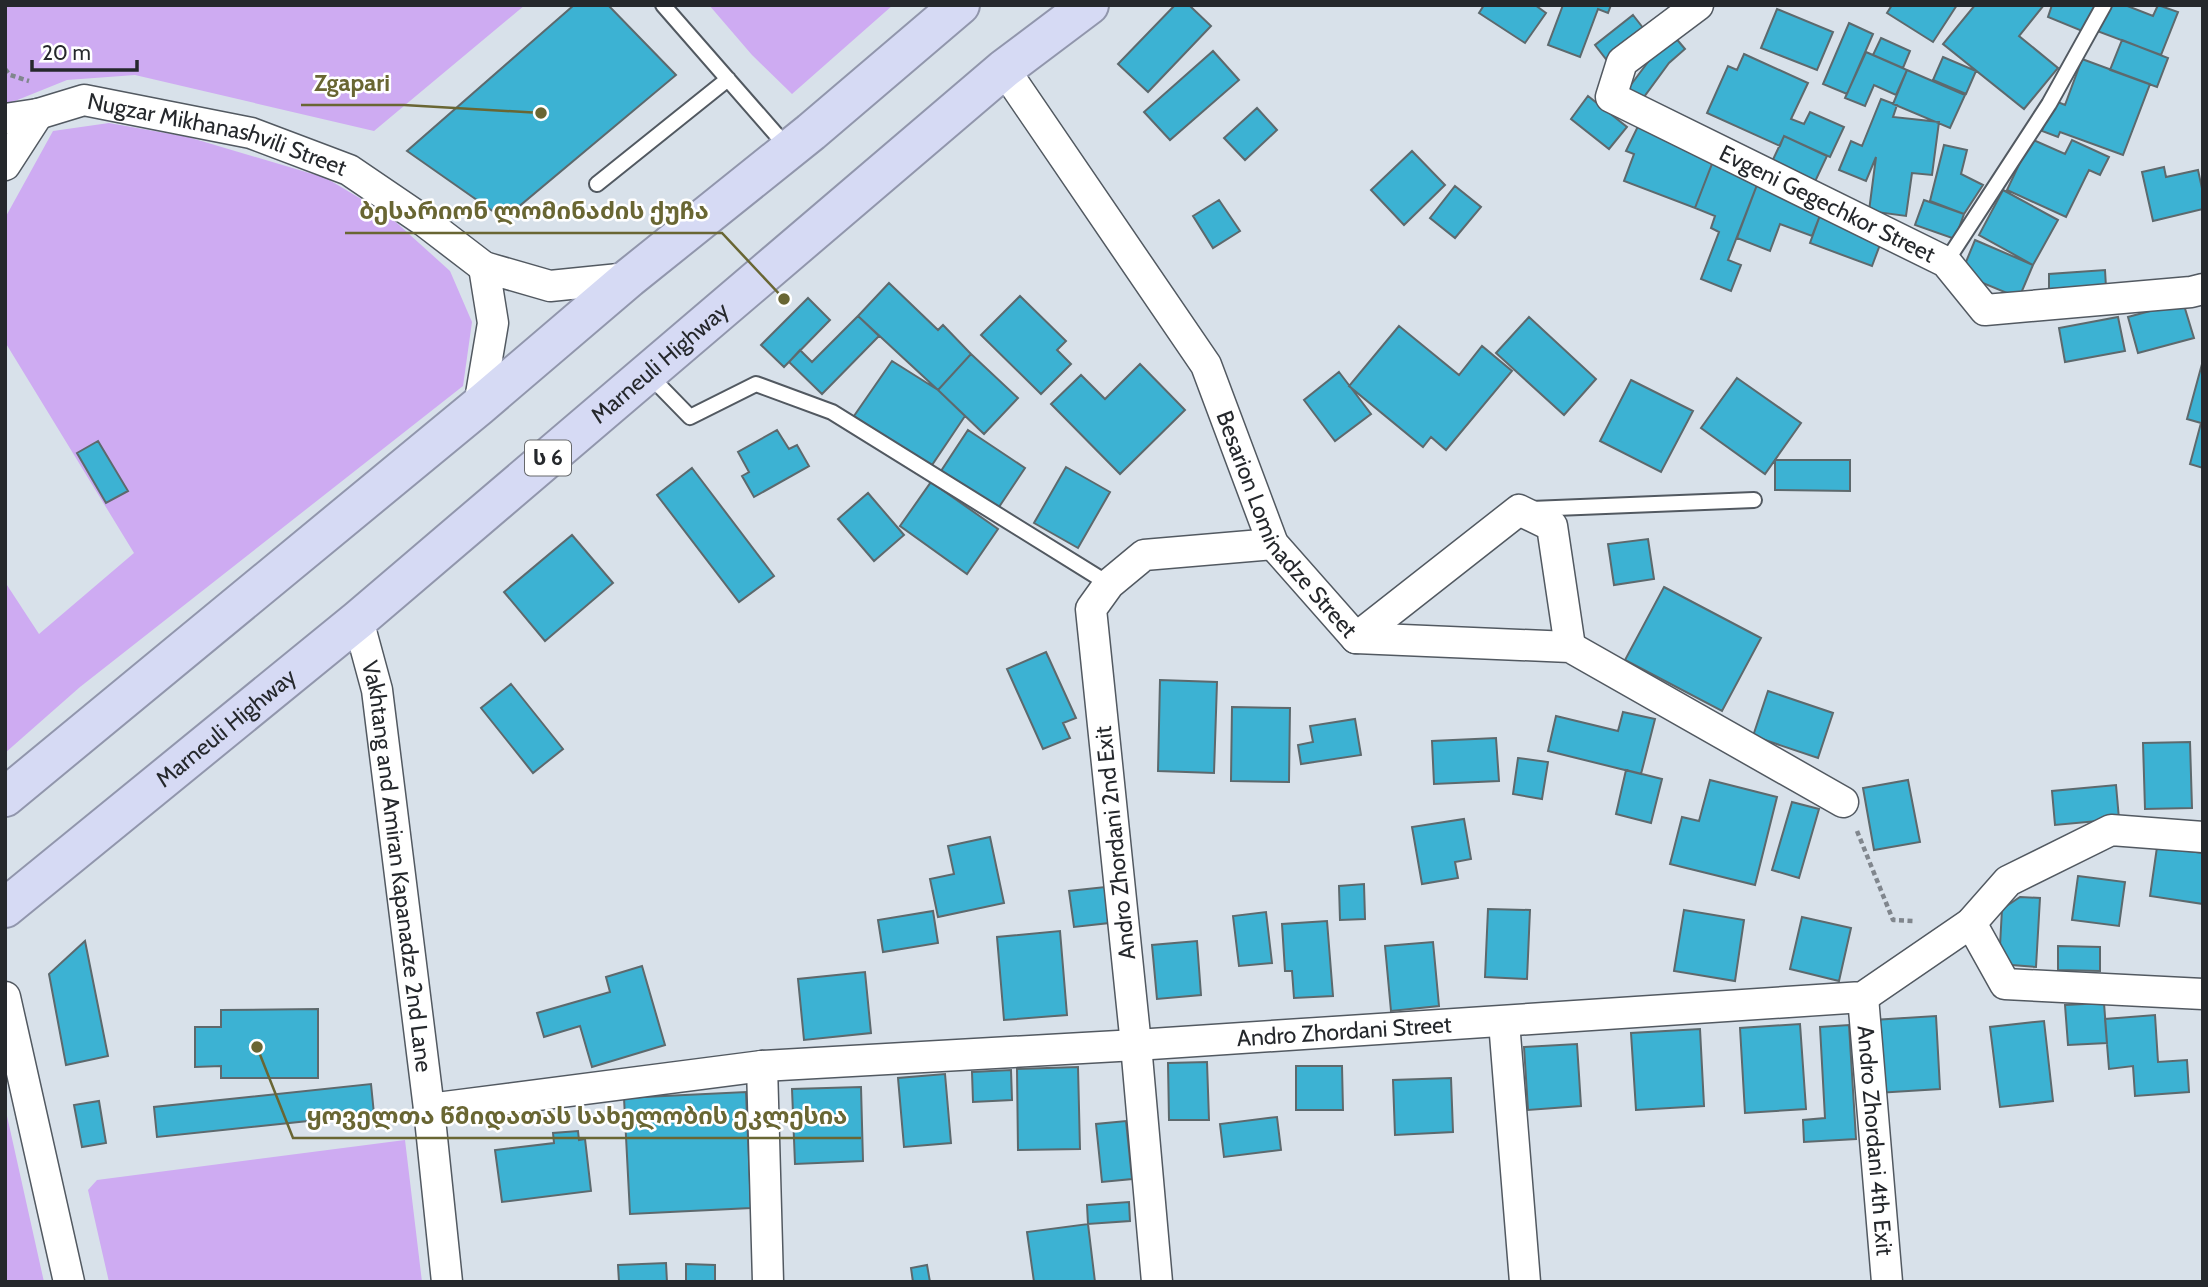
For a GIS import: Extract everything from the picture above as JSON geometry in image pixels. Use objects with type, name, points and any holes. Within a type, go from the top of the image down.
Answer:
[{"type":"highway","points":[[5,797],[960,5]]},
{"type":"highway","name":"Marneuli Highway","points":[[5,908],[358,620],[1004,69],[1089,5]]},
{"type":"street","name":"Evgeni Gegechkor Street","points":[[1698,5],[1622,62],[1611,97],[1946,262],[1985,310],[2203,289]]},
{"type":"street","name":"Besarion Lominadze Street","points":[[1004,69],[1206,365],[1273,544],[1356,638],[1570,647],[1843,802]]},
{"type":"street","name":"Nugzar Mikhanashvili Street","points":[[5,120],[38,114],[84,100],[251,133],[349,170],[424,221],[484,267],[550,286],[629,278]]},
{"type":"street","points":[[5,165],[38,114]]},
{"type":"street","points":[[479,406],[494,323],[484,267]]},
{"type":"street","points":[[1356,638],[1519,510],[1552,526],[1570,647]]},
{"type":"street","name":"Andro Zhordani 2nd Exit","points":[[1157,1282],[1136,1045],[1091,609],[1109,584],[1143,555],[1273,544]]},
{"type":"street","name":"Vakhtang and Amiran Kapanadze 2nd Lane","points":[[358,620],[377,690],[429,1109],[446,1282]]},
{"type":"street","points":[[1863,997],[1971,923],[2008,881],[2111,830],[2203,837]]},
{"type":"street","points":[[1971,923],[2005,984],[2203,994]]},
{"type":"street","points":[[5,997],[69,1282]]},
{"type":"street","name":"Andro Zhordani Street","points":[[429,1109],[762,1066],[1504,1022],[1863,997]]},
{"type":"street","name":"Andro Zhordani 4th Exit","points":[[1863,997],[1887,1282]]},
{"type":"street","points":[[1504,1022],[1525,1282]]},
{"type":"street","points":[[762,1066],[768,1282]]},
{"type":"lane","points":[[663,5],[789,149]]},
{"type":"lane","points":[[1946,262],[2049,104],[2104,5]]},
{"type":"lane","points":[[597,184],[728,79]]},
{"type":"lane","points":[[647,373],[690,418],[756,384],[832,412],[1109,584]]},
{"type":"lane","points":[[1519,510],[1754,500]]},
{"type":"path","points":[[1843,802],[1894,920],[1971,923]]},
{"type":"shaded area","points":[[5,5],[525,5],[374,131],[135,75],[67,80],[5,105]]},
{"type":"shaded area","points":[[709,5],[893,5],[792,94],[752,55]]},
{"type":"shaded area","points":[[109,123],[188,137],[326,178],[388,215],[450,271],[472,322],[463,386],[80,687],[5,753],[5,582],[39,634],[134,553],[5,342],[5,218],[53,131]]},
{"type":"shaded area","points":[[5,1107],[44,1282],[5,1282]]},
{"type":"shaded area","points":[[405,1140],[422,1282],[109,1282],[88,1190],[97,1180]]},
{"type":"building","points":[[574,5],[608,5],[676,75],[504,219],[407,151]]},
{"type":"building","points":[[1175,5],[1189,5],[1211,26],[1148,92],[1118,64]]},
{"type":"building","points":[[1484,5],[1535,5],[1546,13],[1525,43],[1479,13]]},
{"type":"building","points":[[1563,5],[1611,5],[1608,13],[1598,9],[1580,57],[1548,45]]},
{"type":"building","points":[[1892,5],[1957,5],[1933,42],[1887,13]]},
{"type":"building","points":[[1975,5],[2044,5],[2019,36],[2058,68],[2024,109],[1943,44]]},
{"type":"building","points":[[2052,5],[2098,5],[2087,33],[2048,17]]},
{"type":"building","points":[[2107,5],[2125,5],[2153,16],[2158,5],[2178,12],[2161,55],[2097,31]]},
{"type":"building","points":[[1777,9],[1833,32],[1817,70],[1761,48]]},
{"type":"building","points":[[1633,15],[1647,33],[1609,63],[1595,45]]},
{"type":"building","points":[[1849,23],[1873,34],[1847,94],[1823,84]]},
{"type":"building","points":[[1674,36],[1685,49],[1669,63],[1641,101],[1627,90],[1657,50]]},
{"type":"building","points":[[1881,38],[1910,51],[1903,68],[1873,55]]},
{"type":"building","points":[[2122,40],[2168,58],[2157,87],[2110,70]]},
{"type":"building","points":[[1213,51],[1239,80],[1170,140],[1144,112]]},
{"type":"building","points":[[1866,52],[1907,70],[1896,95],[1874,85],[1865,106],[1845,98]]},
{"type":"building","points":[[1744,54],[1808,83],[1791,119],[1804,124],[1810,112],[1844,127],[1830,157],[1784,136],[1780,146],[1707,113],[1728,66],[1737,70]]},
{"type":"building","points":[[1943,57],[1976,71],[1966,94],[1933,80]]},
{"type":"building","points":[[2082,59],[2150,84],[2123,155],[2060,132],[2058,137],[2042,131],[2053,100],[2065,105]]},
{"type":"building","points":[[1907,70],[1965,95],[1950,128],[1893,104]]},
{"type":"building","points":[[1588,96],[1627,127],[1609,149],[1571,119]]},
{"type":"building","points":[[1881,99],[1897,105],[1893,117],[1939,122],[1932,175],[1912,173],[1906,216],[1869,211],[1876,157],[1866,181],[1839,170],[1851,141],[1862,146]]},
{"type":"building","points":[[1257,108],[1277,130],[1245,160],[1224,138]]},
{"type":"building","points":[[1641,120],[1715,156],[1695,208],[1624,181],[1634,154],[1626,151]]},
{"type":"building","points":[[1784,136],[1827,156],[1812,188],[1769,168]]},
{"type":"building","points":[[2031,139],[2065,154],[2072,140],[2109,157],[2100,175],[2089,170],[2066,217],[2007,190]]},
{"type":"building","points":[[1944,145],[1967,150],[1961,174],[1983,185],[1964,214],[1930,201]]},
{"type":"building","points":[[1412,151],[1445,185],[1404,225],[1371,190]]},
{"type":"building","points":[[1715,156],[1760,177],[1728,260],[1741,265],[1731,291],[1701,279],[1719,232],[1711,228],[1715,216],[1695,208]]},
{"type":"building","points":[[2164,167],[2166,177],[2198,170],[2203,209],[2153,221],[2142,172]]},
{"type":"building","points":[[1757,185],[1822,210],[1812,236],[1780,224],[1770,251],[1737,238]]},
{"type":"building","points":[[1455,186],[1481,207],[1455,238],[1430,218]]},
{"type":"building","points":[[2003,190],[2058,220],[2033,265],[1979,235]]},
{"type":"building","points":[[1219,200],[1240,231],[1213,248],[1193,216]]},
{"type":"building","points":[[1924,200],[1964,214],[1955,239],[1915,225]]},
{"type":"building","points":[[1822,210],[1884,234],[1872,266],[1810,243]]},
{"type":"building","points":[[1975,240],[2033,265],[2019,298],[1961,274]]},
{"type":"building","points":[[2105,270],[2106,287],[2049,289],[2049,274]]},
{"type":"building","points":[[889,283],[938,330],[943,325],[971,354],[938,390],[858,316]]},
{"type":"building","points":[[1020,296],[1066,341],[1057,350],[1071,364],[1041,394],[981,335]]},
{"type":"building","points":[[808,298],[830,320],[784,367],[761,345]]},
{"type":"building","points":[[2183,302],[2194,338],[2138,353],[2128,317]]},
{"type":"building","points":[[858,316],[879,336],[822,394],[789,362],[800,350],[812,362]]},
{"type":"building","points":[[1529,317],[1596,379],[1564,415],[1496,353]]},
{"type":"building","points":[[2118,317],[2125,351],[2065,362],[2059,328]]},
{"type":"building","points":[[1399,326],[1459,375],[1482,346],[1512,371],[1446,450],[1431,437],[1423,447],[1349,386]]},
{"type":"building","points":[[971,354],[1018,398],[984,434],[938,390]]},
{"type":"building","points":[[892,361],[938,390],[965,416],[930,468],[854,416]]},
{"type":"building","points":[[1140,364],[1185,410],[1120,474],[1051,404],[1081,375],[1105,399]]},
{"type":"building","points":[[2202,364],[2203,468],[2190,464],[2201,423],[2187,419]]},
{"type":"building","points":[[1339,372],[1371,414],[1335,441],[1304,400]]},
{"type":"building","points":[[1737,378],[1801,423],[1765,474],[1701,428]]},
{"type":"building","points":[[1631,380],[1693,411],[1661,472],[1600,441]]},
{"type":"building","points":[[777,430],[789,449],[797,445],[809,466],[754,497],[742,476],[749,472],[738,452]]},
{"type":"building","points":[[968,430],[1025,468],[997,510],[941,471]]},
{"type":"building","points":[[98,441],[128,491],[106,503],[77,453]]},
{"type":"building","points":[[1775,460],[1850,460],[1850,491],[1775,490]]},
{"type":"building","points":[[1066,467],[1110,492],[1078,548],[1034,523]]},
{"type":"building","points":[[692,468],[774,576],[739,602],[657,495]]},
{"type":"building","points":[[931,482],[998,529],[967,574],[900,526]]},
{"type":"building","points":[[868,493],[904,535],[874,561],[838,519]]},
{"type":"building","points":[[572,535],[613,583],[545,641],[504,592]]},
{"type":"building","points":[[1648,539],[1654,579],[1614,585],[1608,544]]},
{"type":"building","points":[[1664,587],[1761,638],[1722,711],[1625,660]]},
{"type":"building","points":[[1046,652],[1076,718],[1063,723],[1070,738],[1043,749],[1007,669]]},
{"type":"building","points":[[1160,680],[1217,682],[1214,773],[1158,771]]},
{"type":"building","points":[[511,684],[563,749],[533,773],[481,708]]},
{"type":"building","points":[[1768,691],[1833,713],[1818,758],[1753,736]]},
{"type":"building","points":[[1232,707],[1290,708],[1289,782],[1231,781]]},
{"type":"building","points":[[1623,712],[1655,719],[1641,774],[1548,751],[1556,716],[1618,731]]},
{"type":"building","points":[[1355,719],[1361,755],[1301,764],[1298,745],[1313,742],[1310,726]]},
{"type":"building","points":[[1496,738],[1499,781],[1434,784],[1432,741]]},
{"type":"building","points":[[2190,742],[2192,808],[2145,809],[2143,743]]},
{"type":"building","points":[[1518,758],[1548,762],[1542,799],[1513,794]]},
{"type":"building","points":[[1626,770],[1662,779],[1651,823],[1616,814]]},
{"type":"building","points":[[1710,780],[1777,797],[1755,885],[1670,864],[1682,817],[1699,821]]},
{"type":"building","points":[[1908,780],[1920,842],[1874,850],[1863,788]]},
{"type":"building","points":[[2116,785],[2119,819],[2055,825],[2052,791]]},
{"type":"building","points":[[1792,802],[1819,809],[1799,878],[1772,870]]},
{"type":"building","points":[[1464,819],[1471,859],[1455,862],[1458,878],[1422,884],[1412,827]]},
{"type":"building","points":[[990,837],[1004,903],[938,917],[930,879],[954,874],[948,846]]},
{"type":"building","points":[[2157,847],[2203,853],[2203,904],[2150,896]]},
{"type":"building","points":[[2078,876],[2125,882],[2119,926],[2072,920]]},
{"type":"building","points":[[1364,884],[1365,919],[1340,920],[1339,886]]},
{"type":"building","points":[[1105,887],[1109,923],[1074,927],[1069,891]]},
{"type":"building","points":[[2020,897],[2040,898],[2036,967],[1999,964],[2002,909]]},
{"type":"building","points":[[1488,909],[1530,910],[1527,979],[1485,977]]},
{"type":"building","points":[[1684,910],[1744,920],[1735,981],[1674,971]]},
{"type":"building","points":[[933,911],[938,943],[883,952],[878,920]]},
{"type":"building","points":[[1266,912],[1272,963],[1239,966],[1233,916]]},
{"type":"building","points":[[1802,917],[1851,928],[1839,981],[1790,969]]},
{"type":"building","points":[[1327,921],[1333,996],[1294,998],[1292,971],[1285,971],[1282,924]]},
{"type":"building","points":[[1060,931],[1067,1015],[1004,1020],[997,937]]},
{"type":"building","points":[[85,941],[108,1056],[66,1065],[49,974]]},
{"type":"building","points":[[1197,941],[1201,995],[1157,999],[1152,945]]},
{"type":"building","points":[[1433,942],[1439,1006],[1391,1011],[1385,946]]},
{"type":"building","points":[[2058,946],[2100,947],[2100,971],[2058,970]]},
{"type":"building","points":[[642,966],[665,1045],[592,1067],[580,1026],[544,1037],[537,1013],[610,992],[606,977]]},
{"type":"building","points":[[865,972],[871,1033],[804,1040],[798,979]]},
{"type":"building","points":[[2104,1003],[2107,1043],[2068,1045],[2065,1005]]},
{"type":"building","points":[[318,1009],[318,1078],[221,1078],[221,1066],[195,1067],[195,1027],[221,1027],[221,1010]]},
{"type":"building","points":[[2155,1015],[2158,1062],[2187,1060],[2189,1092],[2135,1096],[2133,1066],[2109,1069],[2105,1019]]},
{"type":"building","points":[[1936,1016],[1940,1089],[1877,1093],[1873,1020]]},
{"type":"building","points":[[2044,1021],[2053,1101],[2000,1107],[1990,1027]]},
{"type":"building","points":[[1800,1024],[1806,1109],[1745,1113],[1740,1028]]},
{"type":"building","points":[[1849,1025],[1856,1139],[1804,1142],[1803,1120],[1825,1118],[1820,1027]]},
{"type":"building","points":[[1700,1029],[1704,1106],[1636,1110],[1631,1033]]},
{"type":"building","points":[[1577,1044],[1581,1106],[1528,1110],[1524,1047]]},
{"type":"building","points":[[1207,1062],[1209,1120],[1169,1120],[1168,1063]]},
{"type":"building","points":[[1296,1066],[1342,1066],[1343,1110],[1296,1110]]},
{"type":"building","points":[[1078,1067],[1080,1149],[1018,1150],[1017,1069]]},
{"type":"building","points":[[1011,1070],[1012,1100],[973,1102],[972,1072]]},
{"type":"building","points":[[945,1074],[951,1143],[904,1147],[898,1078]]},
{"type":"building","points":[[1451,1078],[1453,1132],[1395,1135],[1393,1080]]},
{"type":"building","points":[[371,1084],[374,1114],[157,1137],[154,1107]]},
{"type":"building","points":[[861,1087],[863,1161],[795,1164],[792,1089]]},
{"type":"building","points":[[746,1092],[751,1208],[630,1214],[624,1098]]},
{"type":"building","points":[[99,1101],[106,1143],[82,1147],[74,1105]]},
{"type":"building","points":[[1277,1117],[1281,1150],[1224,1157],[1220,1124]]},
{"type":"building","points":[[1126,1121],[1132,1179],[1102,1182],[1096,1124]]},
{"type":"building","points":[[578,1131],[579,1140],[585,1139],[591,1191],[502,1202],[495,1150],[554,1143],[553,1133]]},
{"type":"building","points":[[1129,1202],[1130,1221],[1088,1224],[1087,1205]]},
{"type":"building","points":[[1088,1224],[1095,1282],[1034,1282],[1027,1232]]},
{"type":"building","points":[[666,1263],[667,1282],[619,1282],[618,1265]]},
{"type":"building","points":[[686,1264],[715,1265],[715,1282],[686,1282]]},
{"type":"building","points":[[927,1265],[930,1282],[913,1282],[911,1268]]},
{"type":"place","name":"Zgapari","points":[[541,113]]},
{"type":"place","name":"ბესარიონ ლომინაძის ქუჩა","points":[[784,299]]},
{"type":"place","name":"ყოველთა წმიდათას სახელობის ეკლესია","points":[[257,1047]]}]
